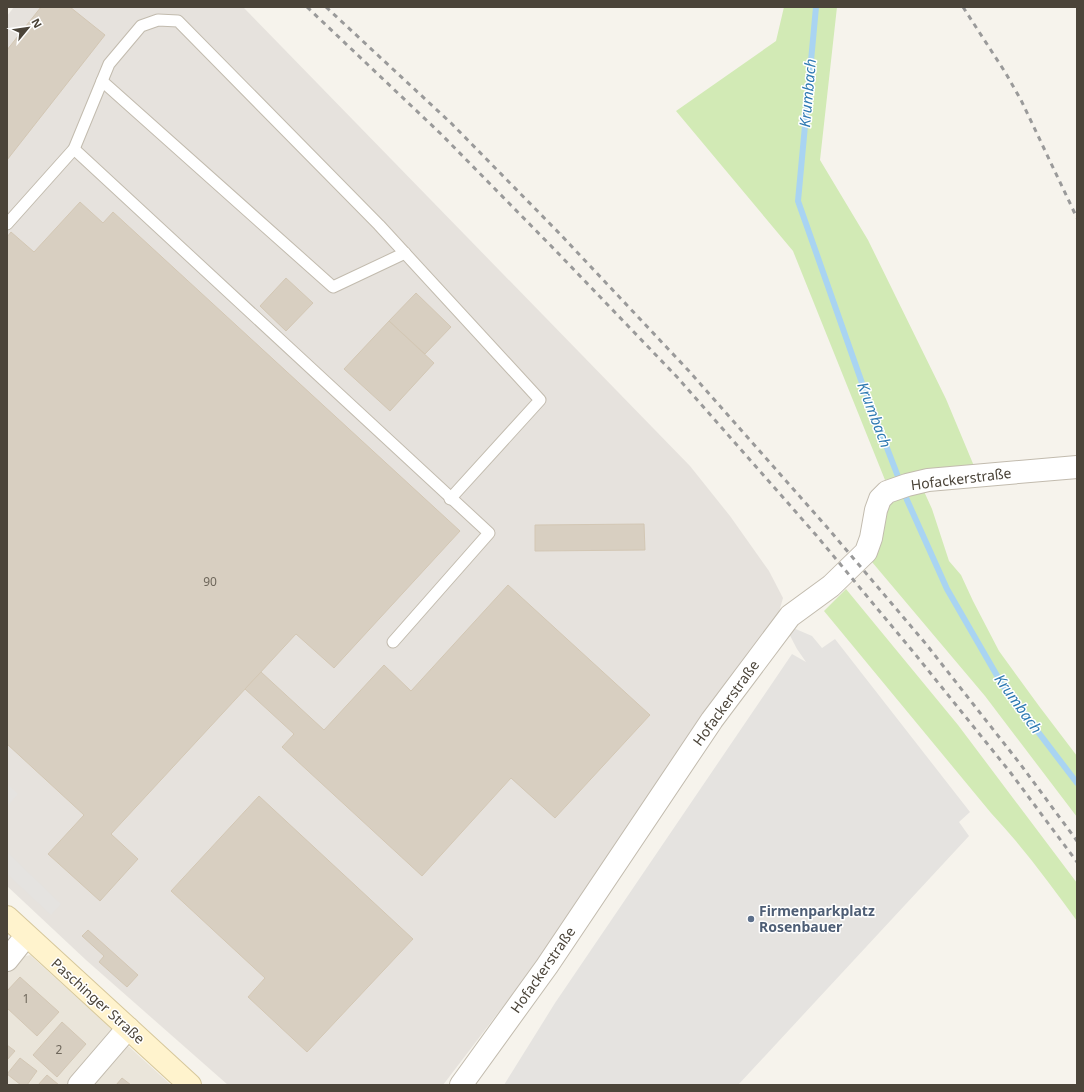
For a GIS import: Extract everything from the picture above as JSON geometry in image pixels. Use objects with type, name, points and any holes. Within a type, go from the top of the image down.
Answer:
[{"type":"street","name":"Hofackerstraße","points":[[461,1085],[547,966],[712,720],[790,616],[831,586],[866,552],[872,538],[876,510],[880,499],[886,492],[902,486],[928,480],[1077,468]]},
{"type":"street","name":"Paschinger Straße","points":[[7,917],[190,1085]]},
{"type":"street","points":[[7,960],[26,936]]},
{"type":"street","points":[[79,1085],[128,1028]]},
{"type":"lane","points":[[7,224],[74,149],[109,64],[140,26],[158,20],[178,21],[379,225],[540,400],[450,499]]},
{"type":"lane","points":[[102,81],[332,287],[405,253]]},
{"type":"lane","points":[[74,149],[489,534],[393,642]]},
{"type":"shaded area","points":[[14,7],[243,7],[690,466],[730,516],[769,571],[783,598],[779,612],[527,975],[443,1085],[228,1085],[86,960],[7,886],[7,16]]},
{"type":"shaded area","name":"Firmenparkplatz Rosenbauer","points":[[784,624],[812,636],[822,648],[835,639],[970,812],[959,822],[969,836],[738,1085],[504,1085],[555,1003],[792,654],[806,662],[797,649]]},
{"type":"shaded area","points":[[7,784],[18,794],[8,805],[7,804]]},
{"type":"shaded area","points":[[7,852],[61,904],[51,915],[7,874]]},
{"type":"shaded area","points":[[30,955],[113,1030],[69,1085],[7,1085],[7,968],[14,959]]},
{"type":"shaded area","points":[[126,1044],[171,1085],[95,1085]]},
{"type":"green space","points":[[784,7],[837,7],[820,160],[868,240],[946,399],[974,466],[885,480],[793,251],[676,111],[776,41]]},
{"type":"green space","points":[[922,487],[932,509],[949,561],[961,575],[999,651],[1077,756],[1077,817],[985,696],[872,562],[884,528],[884,515],[893,497]]},
{"type":"green space","points":[[846,589],[958,725],[1077,883],[1077,921],[1025,852],[824,611]]},
{"type":"building","points":[[41,7],[70,7],[105,35],[7,160],[7,50]]},
{"type":"building","points":[[80,202],[103,223],[113,212],[460,531],[334,668],[296,634],[111,834],[138,859],[100,901],[48,854],[84,815],[7,744],[7,237],[11,232],[34,252]]},
{"type":"building","points":[[286,278],[313,303],[286,331],[260,306]]},
{"type":"building","points":[[416,293],[451,327],[425,354],[389,321]]},
{"type":"building","points":[[389,321],[434,363],[390,411],[344,369]]},
{"type":"building","points":[[644,524],[645,550],[535,551],[535,525]]},
{"type":"building","points":[[508,585],[650,715],[555,818],[511,778],[422,876],[282,747],[294,734],[245,689],[261,672],[324,730],[384,665],[411,691]]},
{"type":"building","points":[[259,796],[413,939],[307,1052],[248,997],[265,978],[171,891]]},
{"type":"building","points":[[88,930],[138,975],[127,987],[99,962],[104,956],[82,936]]},
{"type":"building","points":[[20,977],[59,1012],[37,1036],[7,1008],[7,991]]},
{"type":"building","points":[[62,1022],[86,1044],[57,1077],[33,1055]]},
{"type":"building","points":[[7,1045],[15,1051],[7,1060]]},
{"type":"building","points":[[20,1058],[37,1071],[27,1085],[21,1085],[7,1074]]},
{"type":"building","points":[[47,1075],[59,1085],[38,1085]]},
{"type":"building","points":[[122,1078],[131,1085],[116,1085]]},
{"type":"waterway","name":"Krumbach","points":[[816,7],[798,201],[862,383],[907,500],[947,589],[1003,686],[1077,783]]},
{"type":"railway","points":[[307,7],[441,134],[678,378],[816,535],[915,654],[1010,772],[1077,862]]},
{"type":"railway","points":[[326,7],[452,124],[560,234],[688,370],[826,526],[926,644],[1021,765],[1077,841]]},
{"type":"railway","points":[[963,7],[1005,72],[1021,100],[1077,218]]},
{"type":"place","name":"Firmenparkplatz Rosenbauer","points":[[751,919]]}]
